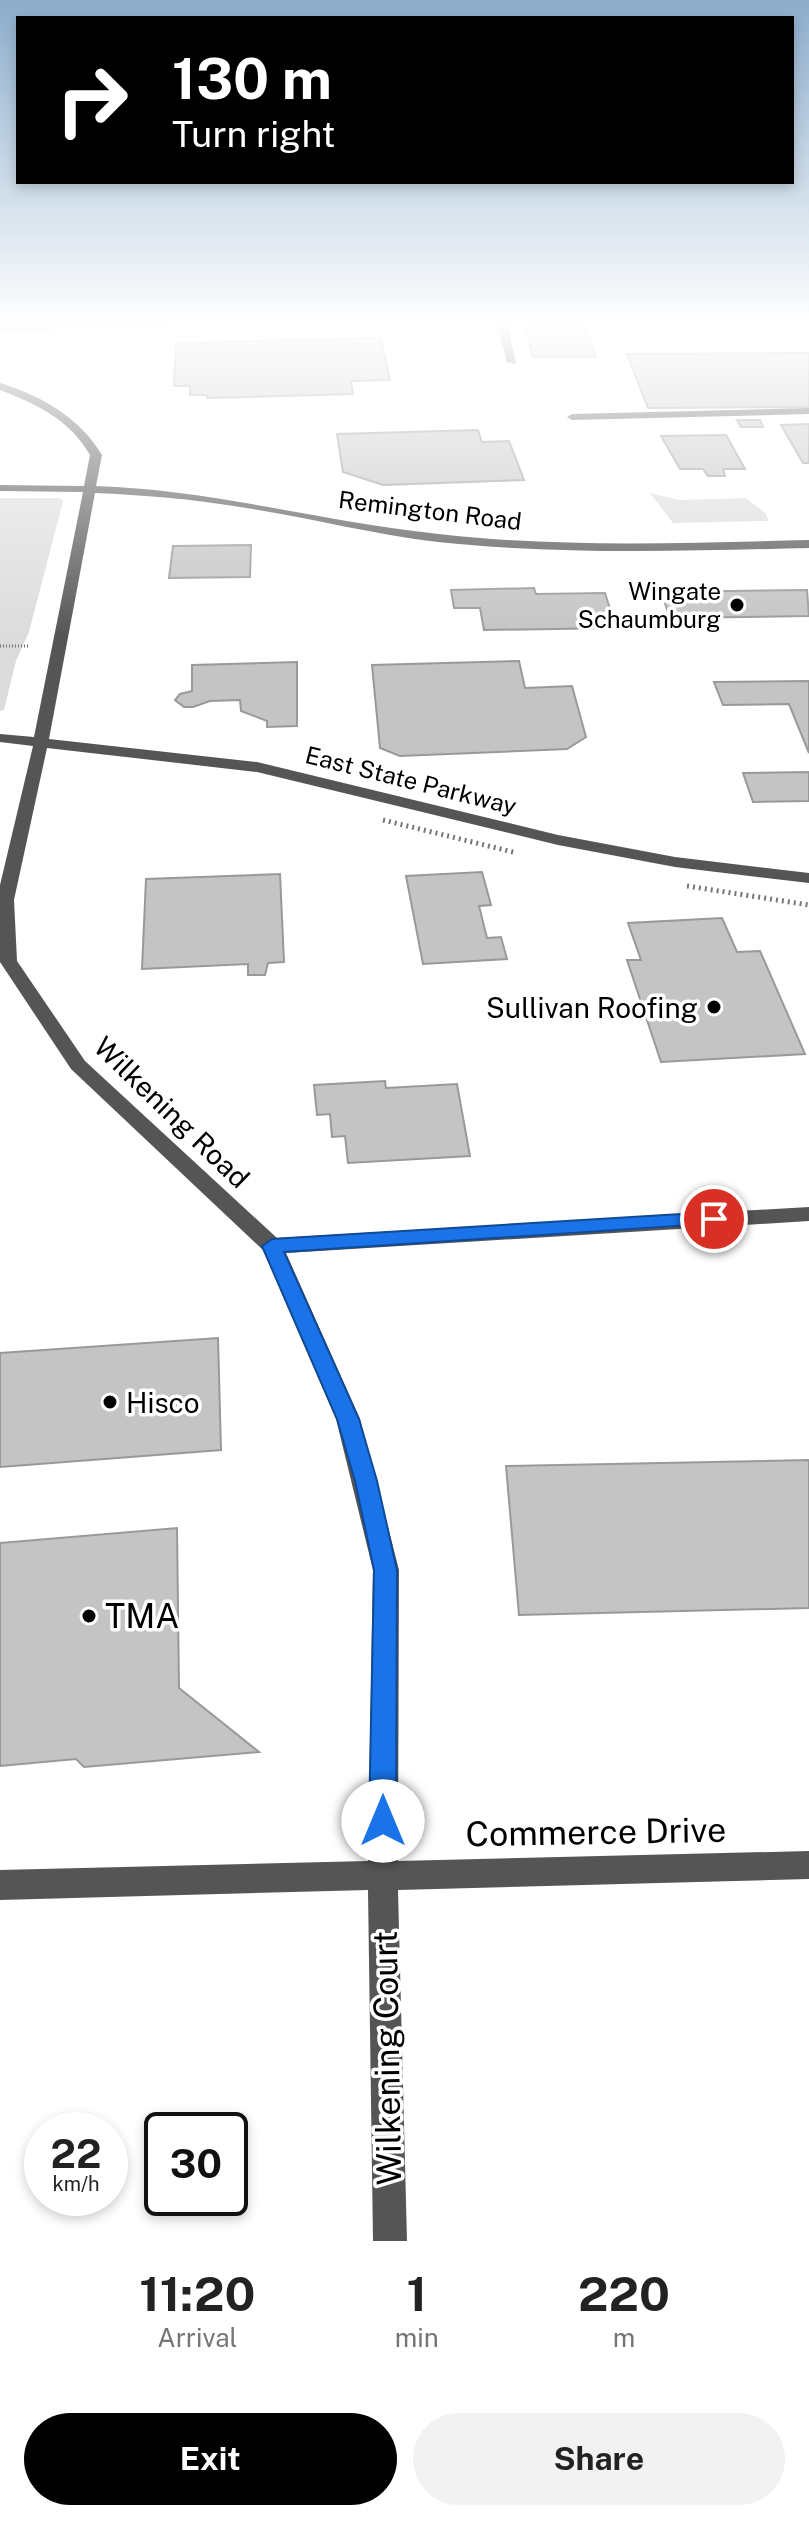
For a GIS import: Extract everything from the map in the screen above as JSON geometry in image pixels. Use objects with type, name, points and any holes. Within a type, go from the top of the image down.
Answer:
[{"type":"street","name":"Wilkening Road","points":[[79,428],[96,455],[41,740],[5,900],[8,961],[78,1065],[272,1246],[348,1419],[386,1570],[383,1874]]},
{"type":"street","name":"Remington Road","points":[[0,488],[90,488],[213,499],[400,533],[454,539],[627,547],[809,544]]},
{"type":"street","name":"East State Parkway","points":[[0,738],[41,740],[257,767],[558,840],[675,862],[809,878]]},
{"type":"street","points":[[272,1246],[809,1214]]},
{"type":"street","name":"Commerce Drive","points":[[0,1885],[809,1865]]},
{"type":"street","name":"Wilkening Court","points":[[383,1874],[390,2241]]},
{"type":"path","points":[[0,646],[29,646]]},
{"type":"path","points":[[375,818],[524,854]]},
{"type":"path","points":[[679,884],[809,905]]},
{"type":"shaded area","points":[[650,493],[679,500],[746,498],[765,513],[769,521],[673,523]]},
{"type":"shaded area","points":[[0,498],[60,498],[63,501],[29,632],[16,661],[4,710],[0,711]]},
{"type":"building","points":[[782,428],[809,428],[809,463],[803,463]]},
{"type":"building","points":[[478,430],[482,442],[509,441],[524,480],[383,485],[343,472],[337,434]]},
{"type":"building","points":[[726,435],[745,469],[723,469],[725,476],[708,476],[703,469],[680,469],[661,436]]},
{"type":"building","points":[[251,545],[250,577],[169,578],[173,546]]},
{"type":"building","points":[[534,588],[536,594],[605,593],[616,628],[484,630],[480,608],[454,608],[451,590]]},
{"type":"building","name":"Wingate Schaumburg","points":[[807,590],[809,616],[670,618],[661,592]]},
{"type":"building","points":[[519,661],[525,688],[572,686],[586,737],[567,749],[400,756],[380,748],[372,665]]},
{"type":"building","points":[[297,662],[297,726],[267,727],[267,721],[241,711],[240,700],[210,701],[184,707],[175,700],[180,694],[192,691],[192,665]]},
{"type":"building","points":[[809,681],[809,753],[789,704],[723,705],[714,682]]},
{"type":"building","points":[[809,772],[809,801],[753,802],[743,773]]},
{"type":"building","points":[[482,872],[491,905],[479,906],[487,938],[501,937],[507,959],[423,964],[406,876]]},
{"type":"building","points":[[280,874],[284,962],[268,963],[265,975],[248,975],[248,964],[142,969],[146,879]]},
{"type":"building","name":"Sullivan Roofing","points":[[722,918],[737,952],[760,951],[805,1054],[661,1062],[627,960],[641,960],[628,923]]},
{"type":"building","points":[[385,1081],[386,1088],[457,1084],[470,1156],[348,1163],[345,1136],[332,1137],[330,1114],[317,1115],[314,1085]]},
{"type":"building","name":"Hisco","points":[[218,1338],[221,1450],[0,1467],[0,1353]]},
{"type":"building","points":[[809,1460],[809,1608],[519,1615],[506,1466]]},
{"type":"building","name":"TMA","points":[[177,1528],[179,1688],[259,1752],[84,1767],[76,1759],[0,1766],[0,1543]]},
{"type":"place","name":"Wingate Schaumburg","points":[[737,605]]},
{"type":"place","name":"Sullivan Roofing","points":[[714,1007]]},
{"type":"place","name":"Hisco","points":[[110,1402]]},
{"type":"place","name":"TMA","points":[[89,1616]]},
{"type":"route","points":[[383,1821],[386,1570],[348,1419],[272,1246],[714,1219]]}]
